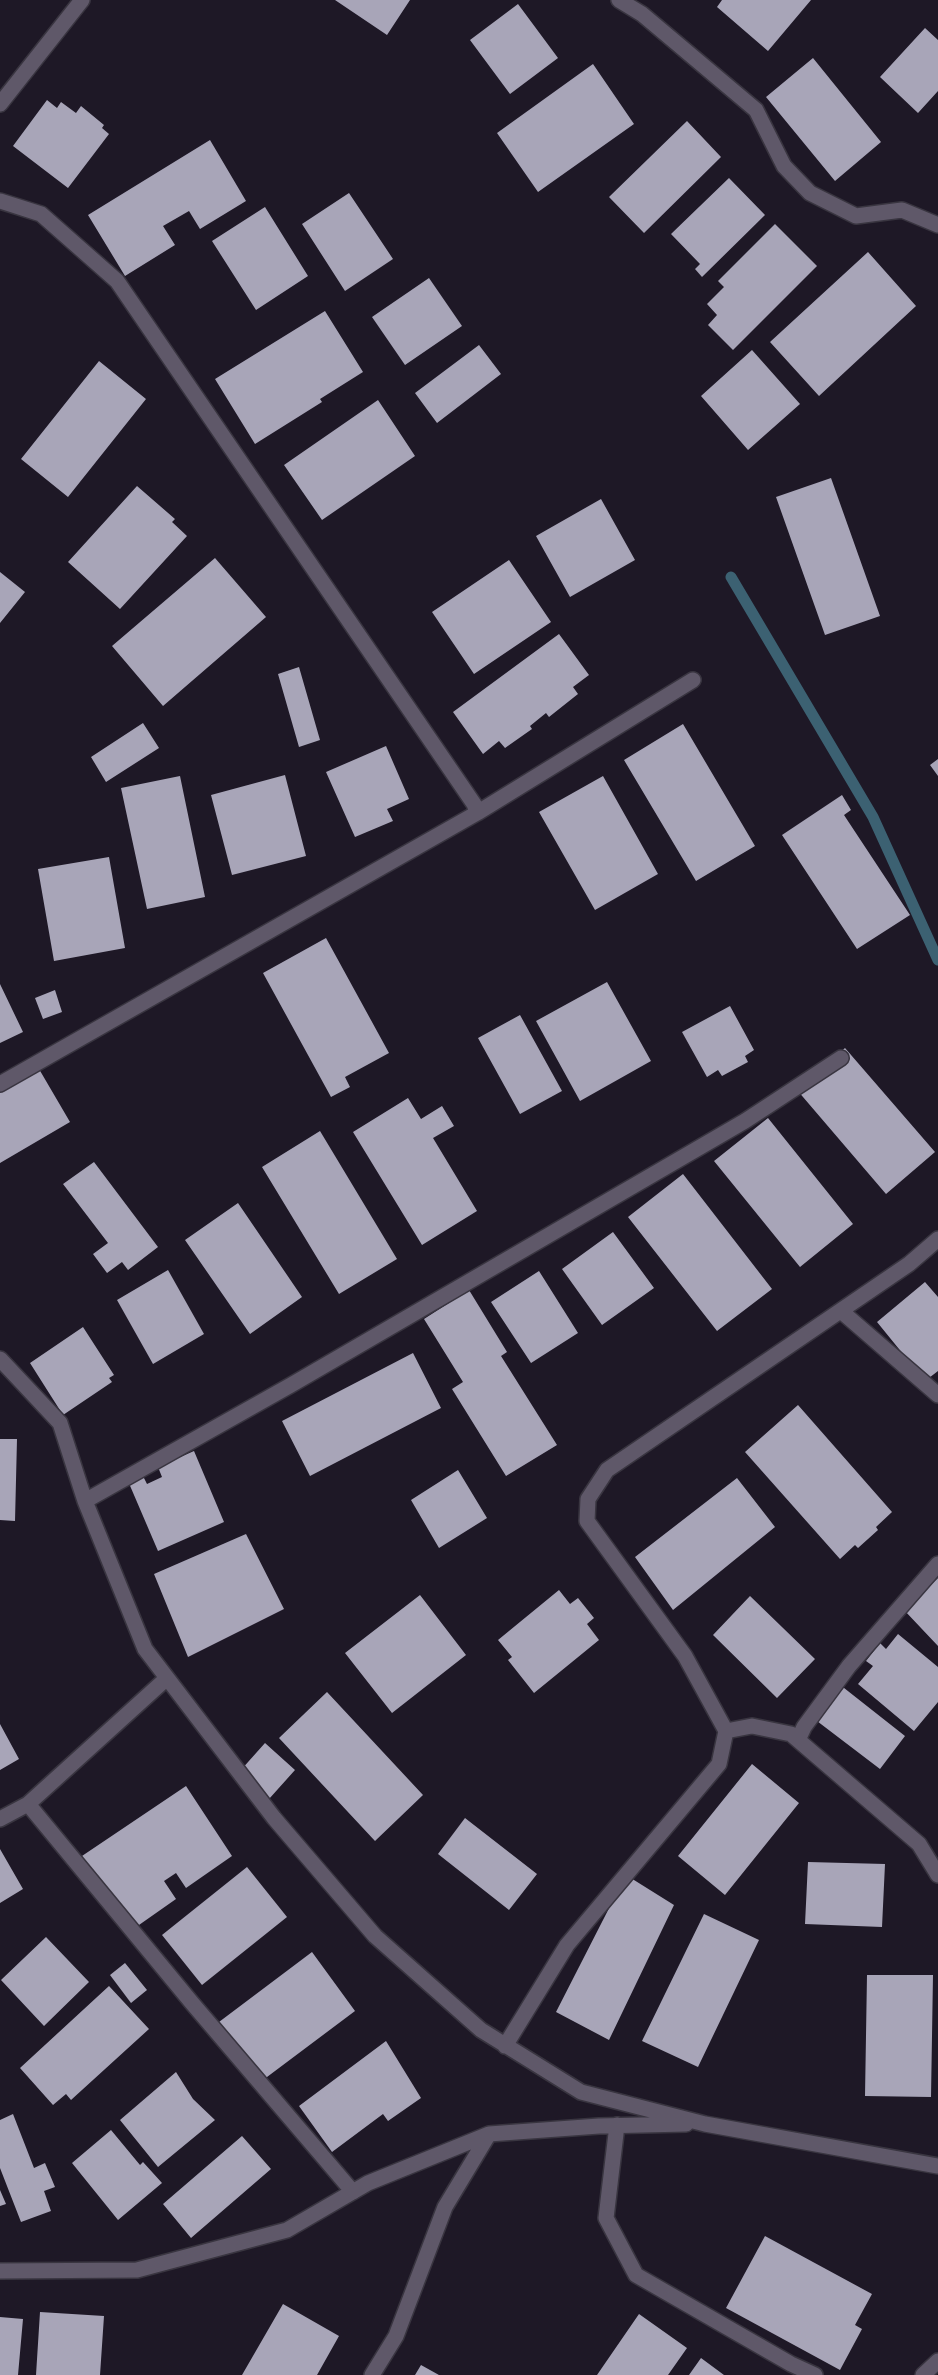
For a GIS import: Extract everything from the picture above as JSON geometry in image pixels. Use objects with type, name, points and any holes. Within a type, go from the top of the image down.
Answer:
[{"type":"street","points":[[0,104],[82,0]]},
{"type":"street","points":[[619,0],[642,14],[756,110],[784,166],[810,193],[856,216],[902,210],[938,225]]},
{"type":"street","points":[[0,201],[41,214],[117,281],[478,812]]},
{"type":"street","points":[[0,1084],[478,812],[693,680]]},
{"type":"street","points":[[85,1501],[291,1385],[737,1126],[841,1058]]},
{"type":"street","points":[[505,2046],[567,1945],[719,1764],[726,1731],[685,1656],[587,1522],[588,1498],[607,1470],[909,1264],[938,1239]]},
{"type":"street","points":[[841,1311],[938,1395]]},
{"type":"street","points":[[0,1359],[60,1423],[85,1501],[145,1649],[274,1818],[375,1936],[480,2030],[581,2092],[705,2124],[938,2166]]},
{"type":"street","points":[[798,1740],[804,1727],[849,1666],[938,1564]]},
{"type":"street","points":[[0,1819],[28,1804],[167,1678]]},
{"type":"street","points":[[726,1731],[752,1726],[791,1734],[919,1844],[938,1875]]},
{"type":"street","points":[[28,1804],[192,2003],[353,2192]]},
{"type":"street","points":[[0,2271],[137,2270],[287,2230],[368,2183],[489,2134],[617,2125],[705,2124]]},
{"type":"street","points":[[617,2125],[606,2218],[636,2275],[791,2364],[815,2375]]},
{"type":"street","points":[[372,2375],[396,2336],[445,2207],[489,2134]]},
{"type":"street","points":[[923,2375],[938,2361]]},
{"type":"building","points":[[335,0],[410,0],[387,35]]},
{"type":"building","points":[[722,0],[811,0],[768,51],[717,7]]},
{"type":"building","points":[[518,4],[558,58],[510,94],[470,40]]},
{"type":"building","points":[[925,28],[938,40],[938,91],[918,113],[880,77]]},
{"type":"building","points":[[813,58],[881,142],[835,181],[766,97]]},
{"type":"building","points":[[593,64],[634,124],[538,192],[497,133]]},
{"type":"building","points":[[47,100],[57,108],[61,102],[76,113],[81,106],[104,125],[102,128],[109,134],[68,188],[13,146]]},
{"type":"building","points":[[687,121],[721,157],[644,233],[609,197]]},
{"type":"building","points":[[210,140],[246,201],[200,229],[189,211],[163,226],[175,245],[125,276],[88,215]]},
{"type":"building","points":[[729,178],[765,215],[702,277],[695,269],[700,264],[671,234]]},
{"type":"building","points":[[349,193],[393,259],[345,291],[302,224]]},
{"type":"building","points":[[265,207],[308,276],[256,310],[212,241]]},
{"type":"building","points":[[775,224],[817,266],[733,350],[708,325],[717,315],[707,304],[724,287],[718,281]]},
{"type":"building","points":[[868,252],[916,306],[819,396],[770,342]]},
{"type":"building","points":[[429,278],[462,326],[405,365],[372,317]]},
{"type":"building","points":[[325,311],[363,372],[320,399],[322,402],[255,444],[215,379]]},
{"type":"building","points":[[479,345],[501,374],[437,423],[415,393]]},
{"type":"building","points":[[752,350],[800,404],[748,450],[701,396]]},
{"type":"building","points":[[99,361],[146,399],[68,497],[21,459]]},
{"type":"building","points":[[378,400],[415,456],[322,520],[284,465]]},
{"type":"building","points":[[831,478],[880,616],[825,635],[776,497]]},
{"type":"building","points":[[137,486],[175,519],[172,522],[187,536],[120,609],[68,562]]},
{"type":"building","points":[[601,499],[635,560],[570,597],[536,536]]},
{"type":"building","points":[[215,558],[266,617],[163,706],[112,646]]},
{"type":"building","points":[[509,560],[551,622],[474,674],[432,612]]},
{"type":"building","points":[[0,572],[25,592],[0,623]]},
{"type":"building","points":[[559,634],[589,675],[573,687],[578,694],[549,717],[546,713],[530,726],[532,729],[505,748],[499,741],[483,754],[453,712]]},
{"type":"building","points":[[299,667],[320,740],[299,747],[278,674]]},
{"type":"building","points":[[143,723],[159,748],[106,782],[91,757]]},
{"type":"building","points":[[683,724],[755,846],[696,881],[624,760]]},
{"type":"building","points":[[386,746],[409,799],[387,809],[393,821],[355,837],[326,772]]},
{"type":"building","points":[[938,759],[938,776],[930,765]]},
{"type":"building","points":[[285,775],[306,856],[232,875],[211,795]]},
{"type":"building","points":[[180,776],[205,897],[147,909],[121,788]]},
{"type":"building","points":[[603,776],[658,874],[595,910],[539,812]]},
{"type":"building","points":[[842,795],[851,810],[844,815],[910,915],[857,949],[782,835]]},
{"type":"building","points":[[109,857],[125,948],[54,961],[38,869]]},
{"type":"building","points":[[326,938],[389,1053],[345,1077],[350,1087],[331,1097],[263,973]]},
{"type":"building","points":[[607,982],[651,1061],[580,1101],[536,1021]]},
{"type":"building","points":[[0,984],[23,1032],[0,1043]]},
{"type":"building","points":[[55,990],[62,1012],[43,1019],[35,998]]},
{"type":"building","points":[[730,1006],[754,1050],[745,1056],[748,1062],[722,1076],[718,1070],[707,1077],[682,1032]]},
{"type":"building","points":[[520,1015],[562,1091],[520,1114],[478,1038]]},
{"type":"building","points":[[845,1048],[935,1152],[886,1194],[797,1090]]},
{"type":"building","points":[[39,1069],[70,1122],[0,1163],[0,1091]]},
{"type":"building","points":[[408,1098],[421,1119],[442,1106],[454,1126],[433,1138],[477,1211],[422,1245],[353,1132]]},
{"type":"building","points":[[768,1118],[853,1224],[800,1267],[714,1161]]},
{"type":"building","points":[[320,1131],[397,1259],[339,1294],[262,1167]]},
{"type":"building","points":[[94,1162],[158,1247],[128,1270],[122,1262],[107,1273],[93,1254],[108,1243],[63,1184]]},
{"type":"building","points":[[683,1174],[772,1289],[717,1331],[628,1217]]},
{"type":"building","points":[[238,1203],[302,1297],[250,1334],[185,1240]]},
{"type":"building","points":[[613,1232],[654,1288],[602,1325],[562,1269]]},
{"type":"building","points":[[168,1270],[204,1334],[153,1364],[117,1300]]},
{"type":"building","points":[[539,1271],[578,1333],[531,1363],[491,1302]]},
{"type":"building","points":[[925,1282],[938,1297],[938,1371],[925,1381],[877,1322]]},
{"type":"building","points":[[469,1290],[507,1352],[501,1356],[557,1445],[506,1476],[452,1389],[463,1382],[424,1319]]},
{"type":"building","points":[[83,1327],[114,1375],[109,1378],[112,1382],[63,1415],[30,1363]]},
{"type":"building","points":[[413,1353],[441,1408],[310,1476],[282,1421]]},
{"type":"building","points":[[798,1405],[892,1512],[876,1527],[878,1530],[858,1548],[855,1545],[840,1559],[745,1452]]},
{"type":"building","points":[[0,1439],[17,1439],[15,1521],[0,1520]]},
{"type":"building","points":[[194,1451],[224,1522],[158,1551],[128,1481],[142,1474],[147,1484],[162,1477],[158,1467]]},
{"type":"building","points":[[458,1470],[487,1518],[439,1548],[411,1500]]},
{"type":"building","points":[[737,1478],[775,1527],[673,1610],[635,1557]]},
{"type":"building","points":[[246,1534],[284,1609],[188,1657],[154,1574]]},
{"type":"building","points":[[938,1578],[938,1646],[904,1610]]},
{"type":"building","points":[[559,1590],[570,1604],[578,1598],[594,1618],[587,1624],[599,1640],[534,1693],[508,1660],[512,1657],[498,1640]]},
{"type":"building","points":[[420,1595],[466,1655],[392,1713],[345,1653]]},
{"type":"building","points":[[750,1596],[815,1659],[777,1698],[713,1635]]},
{"type":"building","points":[[898,1634],[938,1667],[938,1702],[914,1731],[858,1684],[873,1666],[866,1661],[880,1643],[886,1649]]},
{"type":"building","points":[[839,1684],[905,1736],[880,1769],[813,1718]]},
{"type":"building","points":[[327,1692],[423,1795],[375,1841],[279,1738]]},
{"type":"building","points":[[0,1724],[19,1759],[0,1770]]},
{"type":"building","points":[[265,1743],[295,1770],[269,1799],[240,1771]]},
{"type":"building","points":[[752,1764],[799,1803],[725,1895],[678,1856]]},
{"type":"building","points":[[186,1786],[232,1856],[186,1888],[176,1873],[164,1881],[176,1899],[129,1932],[79,1858]]},
{"type":"building","points":[[465,1818],[537,1874],[509,1910],[438,1854]]},
{"type":"building","points":[[0,1849],[23,1889],[0,1903]]},
{"type":"building","points":[[808,1862],[885,1864],[882,1927],[805,1924]]},
{"type":"building","points":[[247,1867],[287,1917],[202,1985],[162,1935]]},
{"type":"building","points":[[626,1875],[674,1905],[609,2040],[556,2012]]},
{"type":"building","points":[[704,1914],[759,1940],[698,2067],[642,2041]]},
{"type":"building","points":[[46,1937],[89,1982],[44,2026],[1,1980]]},
{"type":"building","points":[[312,1952],[355,2011],[255,2086],[211,2028]]},
{"type":"building","points":[[125,1963],[147,1990],[131,2003],[110,1975]]},
{"type":"building","points":[[867,1975],[933,1975],[931,2097],[865,2096]]},
{"type":"building","points":[[109,1986],[149,2029],[71,2100],[66,2094],[53,2105],[20,2068]]},
{"type":"building","points":[[386,2041],[421,2098],[388,2121],[383,2114],[332,2152],[299,2106]]},
{"type":"building","points":[[176,2072],[193,2099],[215,2120],[158,2167],[120,2120]]},
{"type":"building","points":[[13,2114],[34,2168],[45,2163],[55,2187],[44,2191],[51,2211],[21,2222],[0,2168],[0,2120]]},
{"type":"building","points":[[111,2130],[140,2165],[143,2162],[162,2183],[118,2220],[72,2163]]},
{"type":"building","points":[[242,2136],[271,2169],[191,2238],[163,2204]]},
{"type":"building","points":[[0,2190],[6,2204],[0,2206]]},
{"type":"building","points":[[765,2236],[872,2294],[855,2325],[862,2329],[840,2370],[726,2308]]},
{"type":"building","points":[[283,2304],[339,2336],[317,2375],[242,2375]]},
{"type":"building","points":[[40,2312],[104,2316],[100,2375],[36,2375]]},
{"type":"building","points":[[639,2314],[687,2348],[668,2375],[597,2375]]},
{"type":"building","points":[[0,2317],[23,2319],[18,2375],[0,2375]]},
{"type":"building","points":[[701,2358],[724,2375],[689,2375]]},
{"type":"building","points":[[421,2365],[439,2375],[415,2375]]},
{"type":"waterway","points":[[731,577],[873,817],[938,960]]}]
